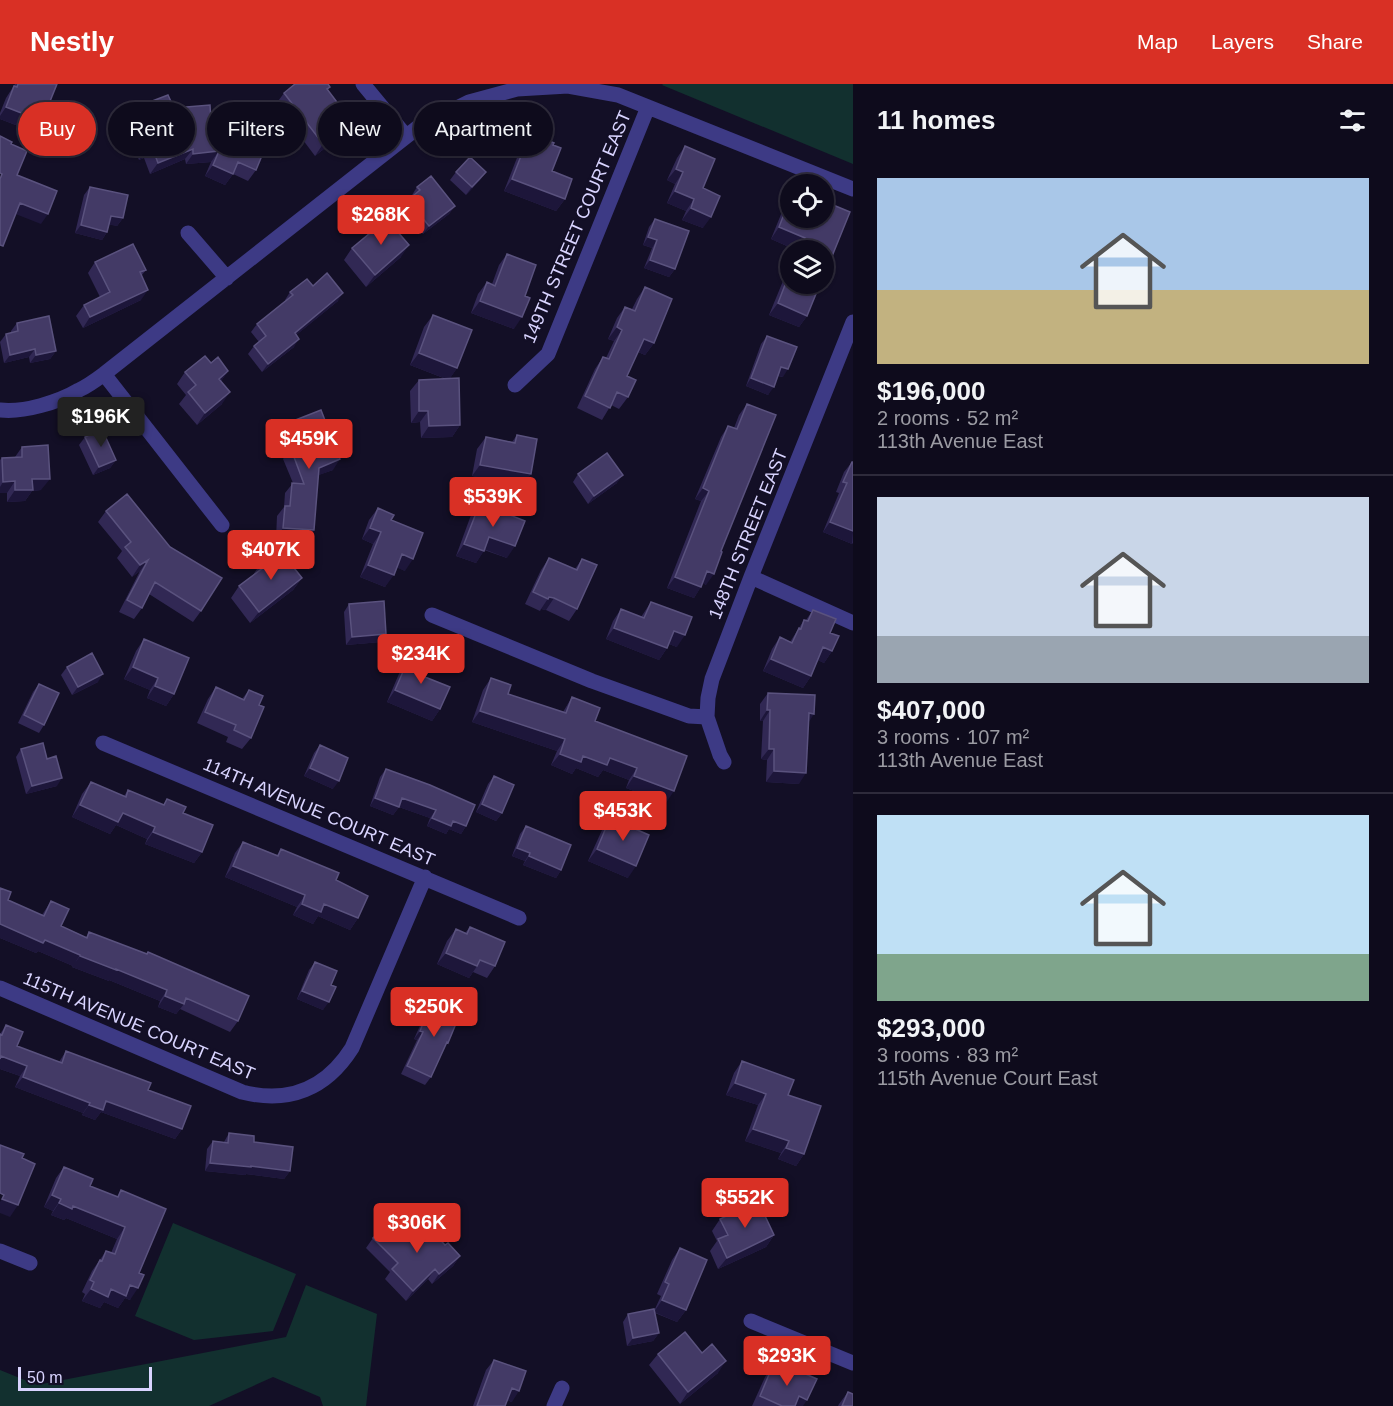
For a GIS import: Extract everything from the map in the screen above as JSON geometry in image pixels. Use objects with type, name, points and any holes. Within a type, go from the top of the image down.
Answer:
[{"type":"street","points":[[363,84],[406,136]]},
{"type":"street","points":[[0,410],[24,409],[58,400],[78,391],[104,374],[417,128],[469,102],[517,89],[551,85],[568,86],[618,95],[853,189]]},
{"type":"street","name":"149TH STREET COURT EAST","points":[[515,385],[548,354],[648,107]]},
{"type":"street","points":[[188,233],[227,278]]},
{"type":"street","name":"148TH STREET EAST","points":[[724,762],[707,717],[712,679],[853,322]]},
{"type":"street","points":[[104,374],[222,525]]},
{"type":"street","points":[[751,578],[853,622]]},
{"type":"street","points":[[432,615],[592,681],[689,716],[707,717]]},
{"type":"street","name":"114TH AVENUE COURT EAST","points":[[103,743],[519,918]]},
{"type":"street","name":"115TH AVENUE COURT EAST","points":[[0,988],[242,1092],[256,1096],[287,1096],[322,1081],[334,1072],[352,1048],[424,878]]},
{"type":"street","points":[[0,1251],[30,1263]]},
{"type":"street","points":[[751,1321],[853,1363]]},
{"type":"street","points":[[554,1406],[562,1388]]},
{"type":"green space","points":[[853,84],[853,164],[662,85]]},
{"type":"green space","points":[[173,1223],[296,1274],[273,1331],[194,1340],[135,1316]]},
{"type":"green space","points":[[306,1285],[377,1314],[366,1406],[323,1406],[320,1397],[273,1377],[209,1406],[0,1406],[0,1370],[37,1385],[286,1337]]},
{"type":"building","points":[[18,84],[57,84],[50,102],[18,102],[18,112],[6,107],[14,86],[17,87]]},
{"type":"building","points":[[295,84],[328,84],[330,87],[327,89],[337,102],[318,102],[318,137],[306,122],[306,102],[291,102],[284,93]]},
{"type":"building","points":[[168,95],[171,102],[150,102]]},
{"type":"building","points":[[207,105],[207,152],[195,154],[195,106]]},
{"type":"building","points":[[0,136],[18,147],[18,156],[25,156],[17,175],[57,191],[48,214],[20,203],[3,246],[0,245],[0,179],[2,174],[0,173]]},
{"type":"building","points":[[553,145],[561,148],[552,171],[572,179],[565,199],[512,179],[521,156],[553,156]]},
{"type":"building","points":[[685,146],[715,159],[703,188],[720,196],[711,217],[691,208],[694,199],[675,191],[683,172],[676,169]]},
{"type":"building","points":[[155,156],[176,156],[158,163]]},
{"type":"building","points":[[217,156],[262,156],[256,170],[238,162],[233,174],[213,165]]},
{"type":"building","points":[[470,157],[486,172],[472,187],[456,172]]},
{"type":"building","points":[[431,176],[455,206],[429,226],[408,200],[420,190],[417,187]]},
{"type":"building","points":[[90,187],[128,195],[123,218],[111,216],[107,232],[81,225]]},
{"type":"building","points":[[834,205],[850,212],[834,251],[834,240],[804,240],[805,238],[781,228],[834,228]]},
{"type":"building","points":[[384,216],[409,245],[375,275],[352,248],[376,228],[374,225]]},
{"type":"building","points":[[655,219],[689,231],[675,269],[650,260],[657,240],[648,237]]},
{"type":"building","points":[[133,244],[146,270],[140,272],[148,290],[90,317],[84,305],[110,292],[95,262]]},
{"type":"building","points":[[507,254],[536,265],[525,296],[530,298],[522,317],[480,301],[487,282],[495,286]]},
{"type":"building","points":[[327,273],[343,293],[295,333],[299,339],[268,364],[254,346],[266,336],[257,324],[293,295],[290,292],[307,279],[313,286]]},
{"type":"building","points":[[645,287],[672,299],[654,343],[644,339],[627,376],[636,380],[628,397],[617,392],[610,408],[585,396],[603,357],[609,359],[622,330],[617,327],[625,307],[635,311]]},
{"type":"building","points":[[781,294],[816,294],[807,316],[778,303]]},
{"type":"building","points":[[433,315],[472,330],[457,368],[419,353]]},
{"type":"building","points":[[49,316],[56,351],[36,355],[35,349],[10,355],[6,334],[18,331],[17,323]]},
{"type":"building","points":[[767,336],[797,347],[788,369],[781,367],[774,387],[751,378]]},
{"type":"building","points":[[205,356],[211,363],[218,357],[228,371],[219,379],[230,392],[205,413],[188,392],[196,385],[185,372]]},
{"type":"building","points":[[459,378],[460,425],[429,426],[428,411],[419,411],[419,380]]},
{"type":"building","points":[[747,404],[776,415],[721,551],[714,574],[707,571],[701,587],[675,577],[709,491],[703,488],[728,426],[737,429]]},
{"type":"building","points":[[321,410],[340,459],[319,468],[314,530],[283,528],[285,506],[290,506],[292,483],[304,484],[291,449],[302,445],[293,421]]},
{"type":"building","points":[[102,429],[116,460],[99,467],[85,437]]},
{"type":"building","points":[[517,435],[537,439],[531,474],[480,465],[486,437],[515,443]]},
{"type":"building","points":[[48,445],[50,479],[32,479],[33,490],[15,490],[15,481],[3,482],[2,458],[22,457],[22,447]]},
{"type":"building","points":[[607,453],[623,475],[594,496],[578,474]]},
{"type":"building","points":[[852,462],[853,531],[830,522],[847,483],[843,482]]},
{"type":"building","points":[[127,494],[170,547],[222,578],[201,611],[155,582],[142,608],[127,600],[148,560],[140,565],[125,547],[131,542],[106,511]]},
{"type":"building","points":[[480,503],[525,521],[515,546],[489,537],[484,551],[464,544]]},
{"type":"building","points":[[378,508],[394,515],[391,520],[423,533],[413,559],[402,554],[394,575],[368,565],[381,532],[370,528]]},
{"type":"building","points":[[279,549],[302,578],[259,612],[239,586],[264,567],[261,563]]},
{"type":"building","points":[[549,558],[577,570],[582,559],[597,565],[577,609],[554,598],[549,597],[548,599],[533,592]]},
{"type":"building","points":[[384,601],[386,634],[352,637],[349,604]]},
{"type":"building","points":[[651,602],[692,617],[685,635],[674,631],[667,648],[614,628],[621,609],[644,618]]},
{"type":"building","points":[[813,610],[836,619],[830,633],[839,636],[832,651],[823,647],[811,676],[771,659],[780,637],[792,643],[804,620],[808,621]]},
{"type":"building","points":[[144,639],[189,658],[174,694],[155,686],[158,678],[133,667]]},
{"type":"building","points":[[92,653],[103,674],[78,687],[67,667]]},
{"type":"building","points":[[409,658],[429,667],[425,677],[450,687],[440,709],[395,690]]},
{"type":"building","points":[[491,678],[511,685],[508,694],[566,713],[572,697],[600,708],[595,721],[687,756],[674,791],[634,776],[637,768],[610,758],[607,765],[583,756],[581,762],[560,754],[565,739],[480,711]]},
{"type":"building","points":[[39,684],[59,693],[44,725],[24,715]]},
{"type":"building","points":[[216,687],[244,700],[249,690],[263,696],[259,705],[264,707],[251,738],[234,730],[236,725],[205,712]]},
{"type":"building","points":[[768,693],[815,695],[814,714],[809,713],[806,773],[774,771],[774,749],[769,749]]},
{"type":"building","points":[[43,743],[47,759],[56,756],[62,778],[32,786],[21,749]]},
{"type":"building","points":[[320,745],[348,758],[339,781],[310,768]]},
{"type":"building","points":[[386,769],[475,805],[466,826],[453,821],[451,826],[432,818],[436,810],[402,798],[399,807],[375,798]]},
{"type":"building","points":[[494,776],[514,785],[502,813],[482,804]]},
{"type":"building","points":[[91,782],[126,797],[128,790],[164,805],[167,799],[186,807],[183,813],[213,825],[202,852],[153,832],[155,827],[123,813],[118,822],[80,805]]},
{"type":"building","points":[[610,818],[649,835],[636,866],[597,849]]},
{"type":"building","points":[[526,826],[571,845],[561,870],[517,848]]},
{"type":"building","points":[[243,842],[278,856],[281,849],[339,873],[336,880],[368,896],[358,918],[324,904],[321,912],[302,904],[305,895],[233,866]]},
{"type":"building","points":[[0,888],[11,892],[8,900],[44,916],[51,901],[69,909],[61,926],[87,938],[89,932],[147,954],[148,952],[249,996],[238,1021],[186,998],[184,1004],[165,996],[167,990],[45,940],[43,943],[0,924]]},
{"type":"building","points":[[470,927],[505,942],[495,966],[480,960],[477,966],[446,953],[456,929],[467,934]]},
{"type":"building","points":[[315,962],[337,971],[331,985],[336,987],[329,1002],[302,991]]},
{"type":"building","points":[[443,1001],[462,1009],[431,1077],[407,1066],[423,1032],[420,1031],[428,1011],[437,1015]]},
{"type":"building","points":[[6,1025],[23,1032],[17,1046],[62,1063],[66,1051],[151,1083],[148,1090],[191,1106],[182,1129],[106,1101],[103,1110],[23,1077],[27,1066],[1,1056],[0,1059],[0,1034],[2,1035]]},
{"type":"building","points":[[742,1061],[794,1080],[788,1095],[821,1106],[804,1154],[786,1148],[789,1141],[753,1129],[766,1094],[735,1083]]},
{"type":"building","points":[[229,1133],[254,1136],[254,1142],[293,1147],[290,1171],[210,1163],[213,1141],[228,1143]]},
{"type":"building","points":[[0,1145],[24,1154],[22,1158],[35,1164],[18,1205],[2,1199],[4,1195],[0,1193]]},
{"type":"building","points":[[64,1167],[93,1179],[90,1186],[118,1197],[121,1190],[166,1209],[139,1273],[144,1275],[138,1288],[130,1285],[126,1296],[111,1289],[108,1297],[91,1289],[94,1282],[90,1280],[106,1251],[115,1254],[125,1227],[73,1206],[72,1209],[59,1203],[61,1199],[52,1195]]},
{"type":"building","points":[[758,1201],[774,1235],[727,1258],[718,1239],[728,1235],[720,1219]]},
{"type":"building","points":[[423,1221],[445,1245],[448,1243],[460,1256],[439,1274],[435,1269],[413,1291],[392,1269],[398,1263],[373,1238],[386,1225],[402,1240]]},
{"type":"building","points":[[680,1248],[707,1260],[686,1310],[662,1300],[669,1284],[665,1282]]},
{"type":"building","points":[[654,1309],[659,1333],[633,1338],[628,1314]]},
{"type":"building","points":[[685,1332],[702,1353],[712,1344],[726,1361],[688,1392],[658,1354]]},
{"type":"building","points":[[494,1360],[526,1371],[519,1391],[512,1388],[505,1406],[477,1406]]},
{"type":"building","points":[[773,1365],[789,1373],[792,1368],[817,1379],[807,1400],[799,1396],[795,1406],[782,1406],[760,1396]]},
{"type":"building","points":[[848,1392],[853,1394],[853,1406],[842,1406]]}]
